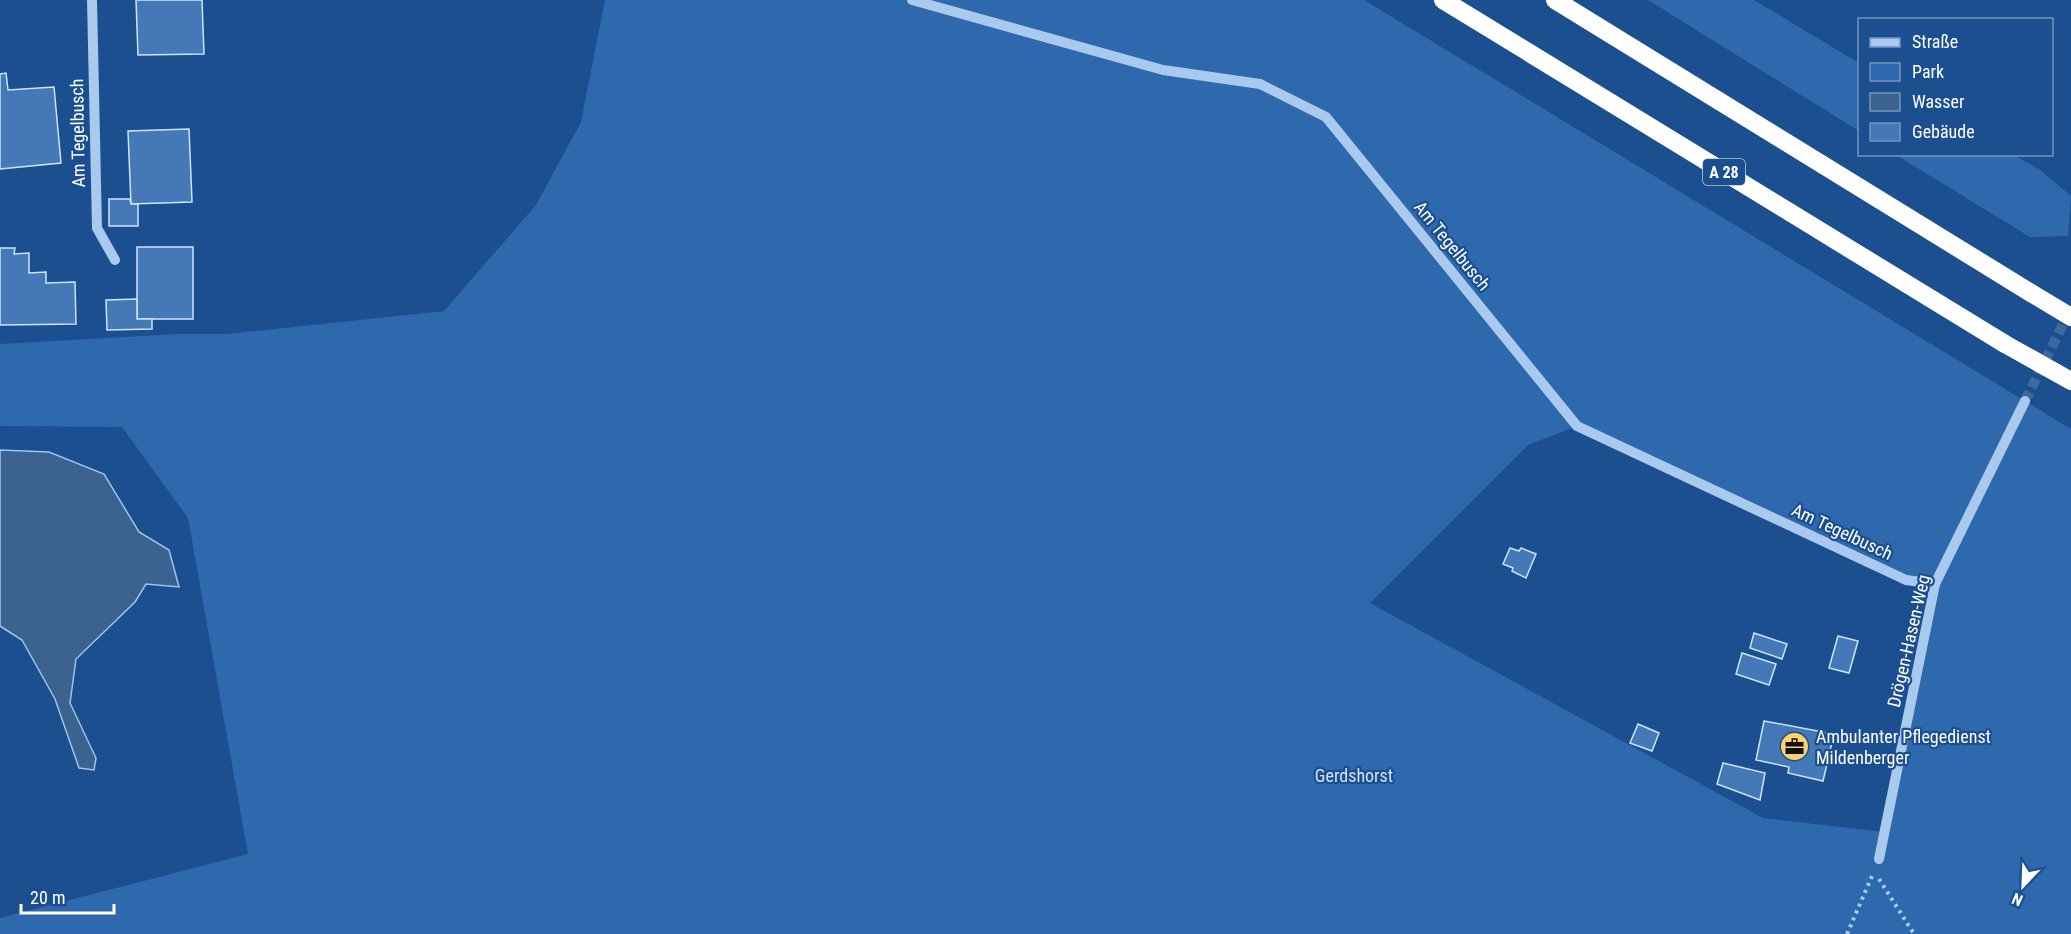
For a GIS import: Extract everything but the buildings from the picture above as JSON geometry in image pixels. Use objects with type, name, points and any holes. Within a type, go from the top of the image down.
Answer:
[{"type":"highway","name":"A 28","points":[[1443,0],[2005,344],[2071,381]]},
{"type":"highway","points":[[1554,0],[2071,317]]},
{"type":"street","name":"Am Tegelbusch","points":[[92,0],[97,228],[115,260]]},
{"type":"street","name":"Am Tegelbusch","points":[[912,0],[1163,70],[1260,84],[1326,117],[1577,426],[1906,580],[1935,584]]},
{"type":"street","name":"Drögen-Hasen-Weg","points":[[1879,859],[1935,584],[2025,401]]},
{"type":"path","points":[[1847,934],[1874,872],[1914,934]]},
{"type":"green space","name":"Gerdshorst","points":[[605,0],[1364,0],[2071,429],[2071,934],[0,934],[0,918],[248,854],[188,518],[122,427],[0,426],[0,344],[178,334],[227,334],[444,311],[536,205],[581,122]],"holes":[[[1577,426],[1906,580],[1935,585],[1884,832],[1763,818],[1370,603],[1528,445]]]},
{"type":"green space","points":[[1648,0],[1754,0],[1858,62],[1858,130]]},
{"type":"green space","points":[[1898,156],[2016,156],[2040,170],[2071,196],[2068,236],[2030,237]]},
{"type":"water","points":[[0,450],[49,452],[104,474],[139,532],[169,550],[179,587],[146,584],[135,602],[76,659],[70,703],[96,758],[94,770],[79,768],[55,699],[22,640],[0,626]]},
{"type":"tunnel","points":[[2025,401],[2070,310]]},
{"type":"place","name":"Ambulanter Pflegedienst Mildenberger","points":[[1795,747]]}]
